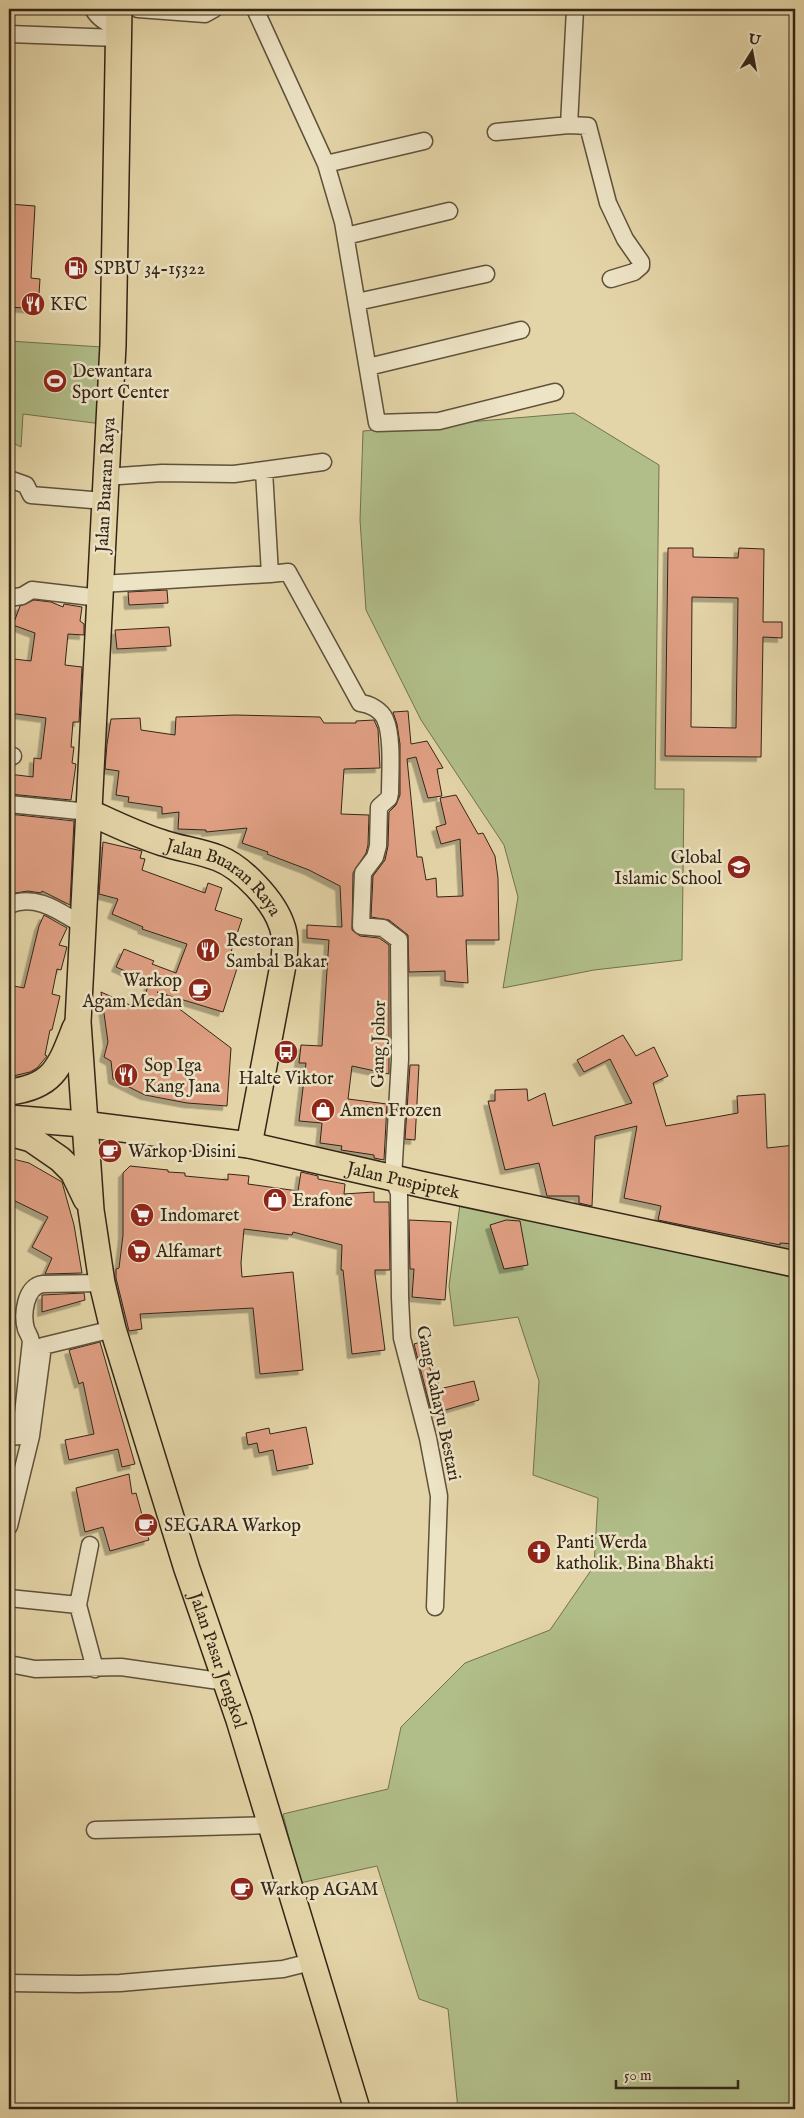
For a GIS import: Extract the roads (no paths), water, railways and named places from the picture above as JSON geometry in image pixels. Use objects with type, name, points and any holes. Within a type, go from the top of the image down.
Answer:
[{"type":"main road","name":"Jalan Buaran Raya","points":[[91,1210],[83,1124],[78,1022],[104,489],[113,345],[118,25]]},
{"type":"main road","name":"Jalan Buaran Raya","points":[[89,812],[116,825],[163,843],[197,851],[231,864],[248,877],[270,903],[282,925],[286,942],[284,960],[249,1145]]},
{"type":"main road","points":[[87,843],[95,833],[116,825]]},
{"type":"main road","points":[[9,1092],[24,1090],[45,1080],[60,1066],[78,1022]]},
{"type":"main road","name":"Jalan Puspiptek","points":[[9,1118],[83,1124],[249,1145],[393,1178],[795,1264]]},
{"type":"main road","points":[[9,1134],[31,1139],[60,1159],[74,1172],[91,1210]]},
{"type":"main road","name":"Jalan Pasar Jengkol","points":[[91,1210],[102,1283],[113,1329],[187,1569],[226,1682],[357,2109]]},
{"type":"street","points":[[93,9],[97,16],[103,20],[118,25]]},
{"type":"street","points":[[138,9],[205,14],[214,9]]},
{"type":"street","points":[[255,9],[326,164],[346,236],[377,423],[439,422],[554,392]]},
{"type":"street","points":[[569,125],[575,9]]},
{"type":"street","points":[[9,34],[118,25]]},
{"type":"street","points":[[496,132],[584,124],[589,128],[608,203],[626,239],[641,262],[641,266],[636,270],[611,279]]},
{"type":"street","points":[[326,164],[424,140]]},
{"type":"street","points":[[346,236],[449,211]]},
{"type":"street","points":[[357,302],[486,274]]},
{"type":"street","points":[[368,367],[521,330]]},
{"type":"street","points":[[9,480],[26,485],[31,495],[104,489],[162,473],[212,474],[264,471],[322,462]]},
{"type":"street","points":[[9,598],[22,596],[32,590],[100,591],[270,574],[264,471]]},
{"type":"street","name":"Gang Johor","points":[[270,574],[288,572],[360,703],[370,704],[385,718],[389,740],[390,793],[389,798],[378,807],[378,846],[375,856],[363,873],[362,926],[383,928],[399,940],[400,1059],[393,1178]]},
{"type":"street","points":[[9,804],[89,812]]},
{"type":"street","points":[[9,905],[23,900],[44,903],[84,926]]},
{"type":"street","name":"Gang Rahayu Bestari","points":[[393,1178],[399,1193],[402,1338],[428,1438],[438,1496],[436,1607]]},
{"type":"street","points":[[9,1437],[20,1436],[21,1432],[31,1341],[26,1330],[26,1310],[32,1288],[37,1284],[102,1283]]},
{"type":"street","points":[[9,1526],[13,1498],[31,1436],[43,1346],[113,1329]]},
{"type":"street","points":[[90,1545],[78,1605],[95,1669]]},
{"type":"street","points":[[9,1598],[78,1605]]},
{"type":"street","points":[[9,1664],[35,1669],[121,1668],[226,1682]]},
{"type":"street","points":[[96,1830],[270,1825]]},
{"type":"street","points":[[9,1983],[120,1983],[283,1969],[311,1962]]},
{"type":"place","name":"SPBU 34-15322","points":[[76,268]]},
{"type":"place","name":"KFC","points":[[33,304]]},
{"type":"place","name":"Dewantara Sport Center","points":[[55,381]]},
{"type":"place","name":"Global Islamic School","points":[[739,867]]},
{"type":"place","name":"Restoran Sambal Bakar","points":[[208,950]]},
{"type":"place","name":"Warkop Agam Medan","points":[[200,990]]},
{"type":"place","name":"Halte Viktor","points":[[286,1052]]},
{"type":"place","name":"Sop Iga Kang Jana","points":[[126,1075]]},
{"type":"place","name":"Amen Frozen","points":[[323,1110]]},
{"type":"place","name":"Warkop Disini","points":[[110,1151]]},
{"type":"place","name":"Erafone","points":[[275,1200]]},
{"type":"place","name":"Indomaret","points":[[142,1215]]},
{"type":"place","name":"Alfamart","points":[[139,1251]]},
{"type":"place","name":"SEGARA Warkop","points":[[146,1525]]},
{"type":"place","name":"Panti Werda katholik. Bina Bhakti","points":[[539,1552]]},
{"type":"place","name":"Warkop AGAM","points":[[242,1889]]}]
